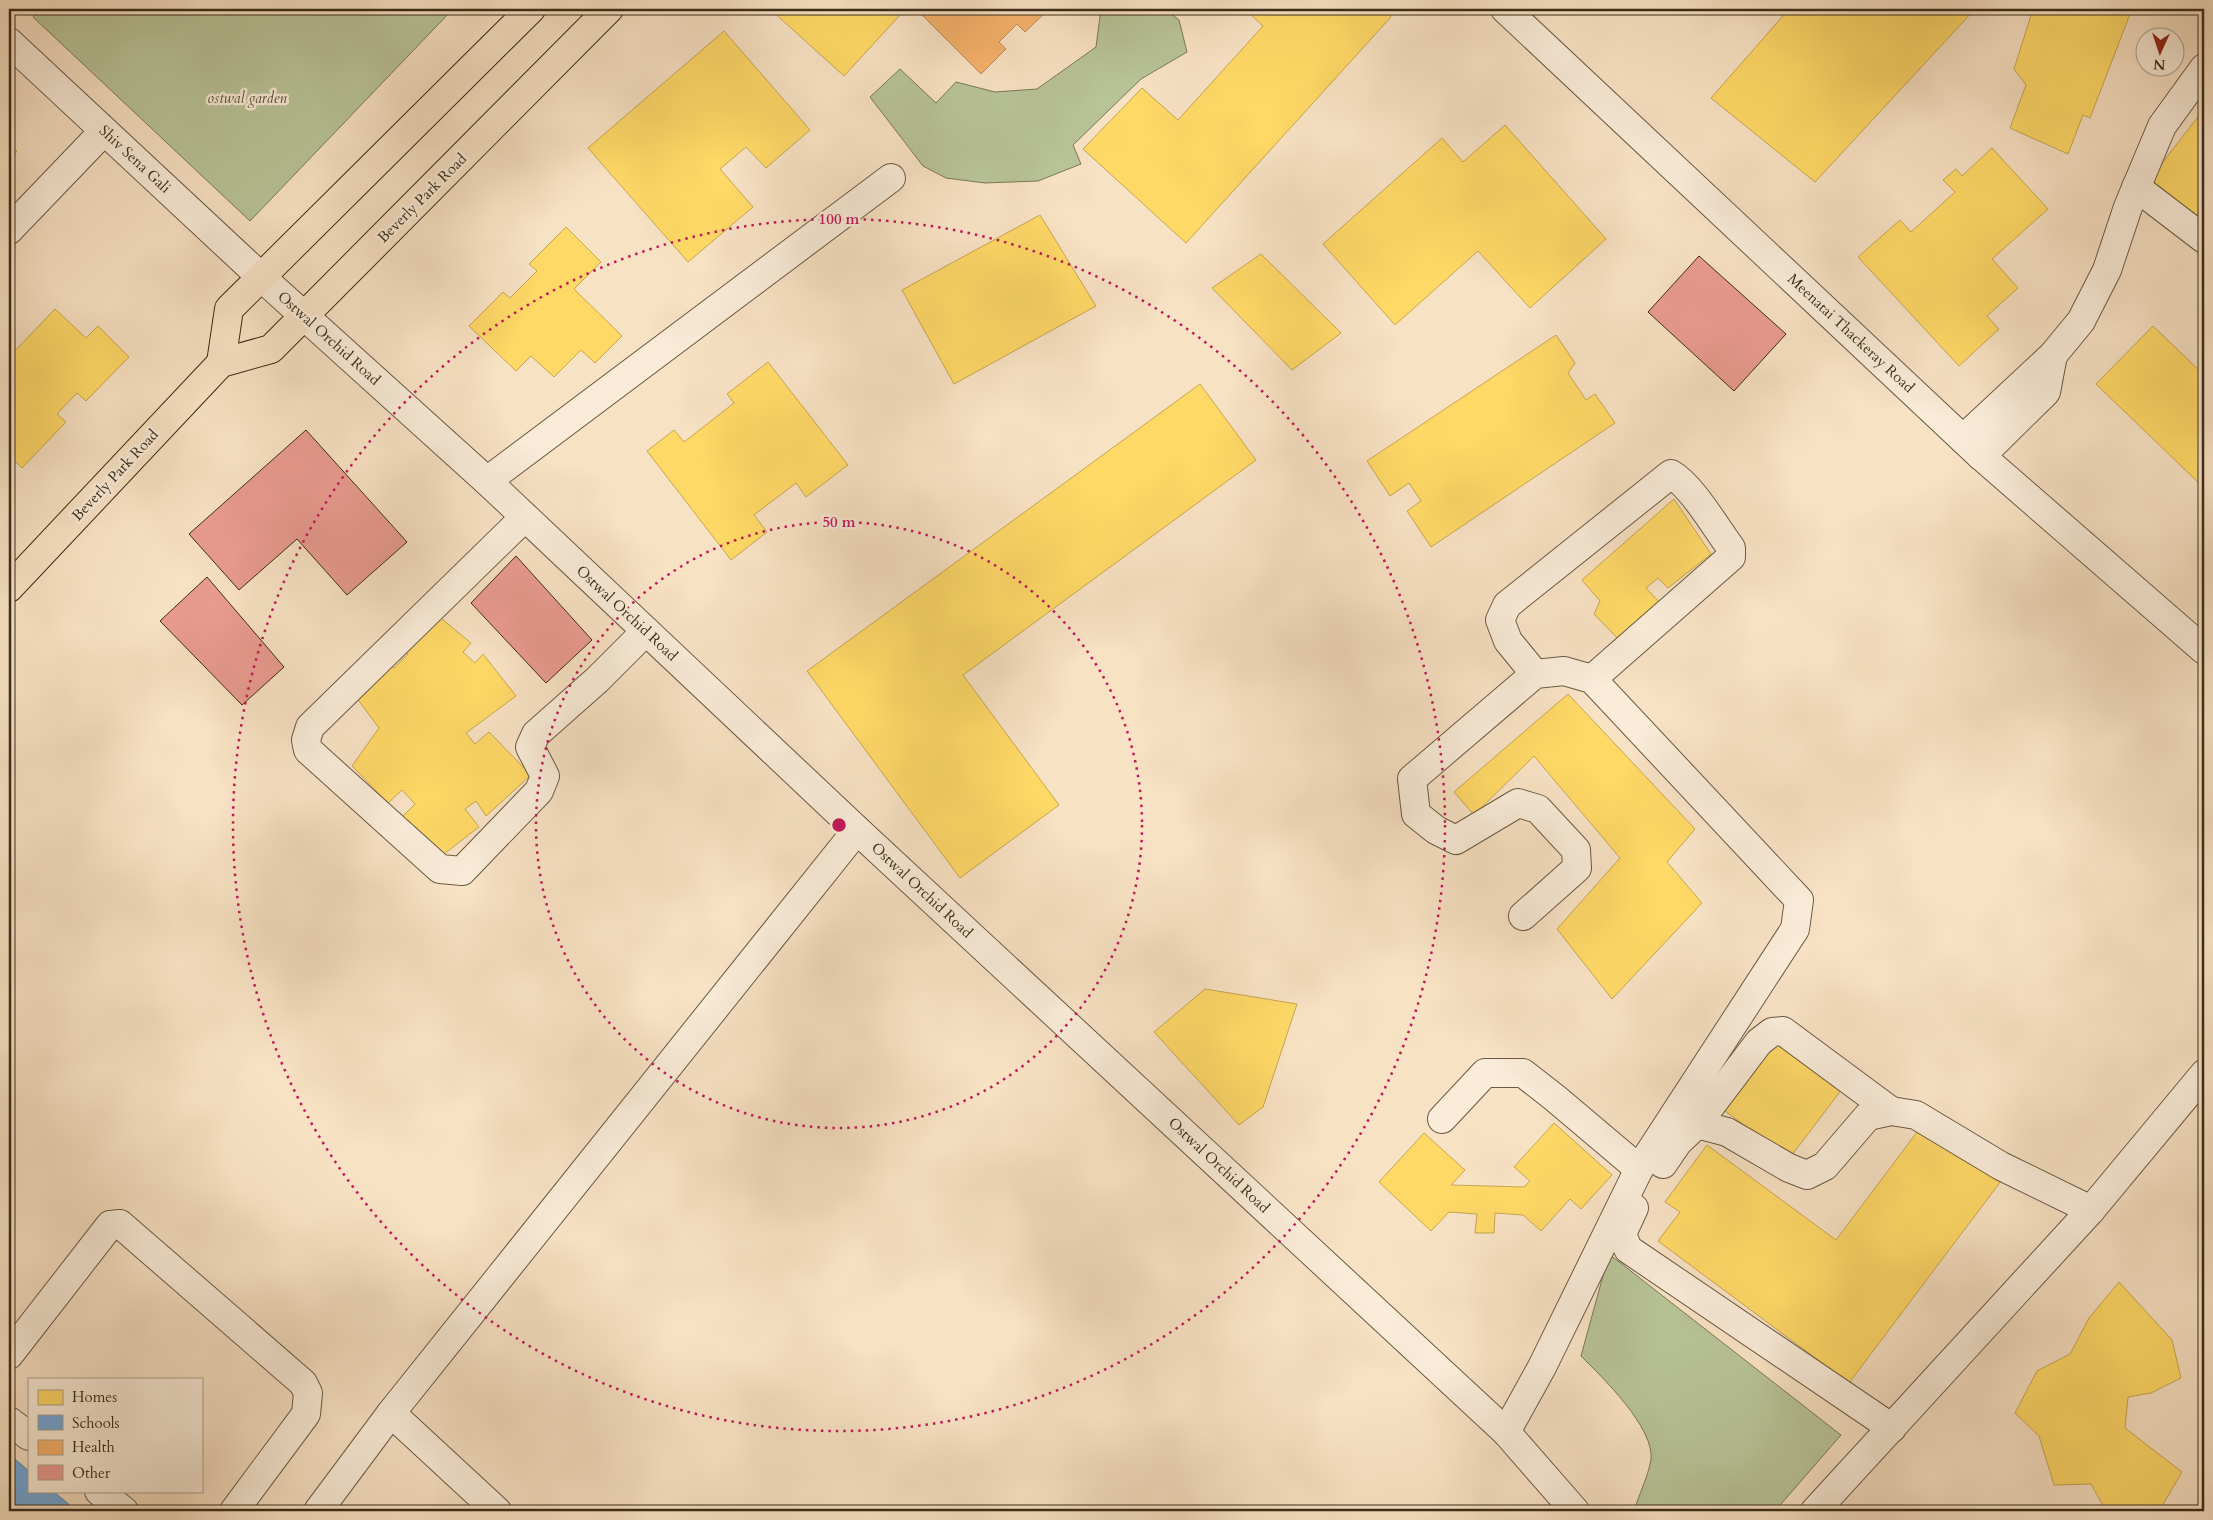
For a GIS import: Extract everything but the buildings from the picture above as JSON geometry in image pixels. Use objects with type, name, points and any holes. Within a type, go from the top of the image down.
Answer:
[{"type":"main road","points":[[221,363],[229,309],[260,276],[531,9]]},
{"type":"main road","name":"Beverly Park Road","points":[[12,579],[221,363],[271,349],[305,317],[609,9]]},
{"type":"street","name":"Meenatai Thackeray Road","points":[[1505,9],[1972,447],[2204,650]]},
{"type":"street","name":"Shiv Sena Gali","points":[[9,42],[260,276]]},
{"type":"street","points":[[1972,447],[2054,355],[2081,320],[2107,270],[2136,187],[2162,126],[2204,68]]},
{"type":"street","points":[[9,230],[104,131]]},
{"type":"street","points":[[487,481],[891,178]]},
{"type":"street","points":[[2136,187],[2204,239]]},
{"type":"street","name":"Ostwal Orchid Road","points":[[260,276],[487,481],[857,830],[1506,1432],[1575,1511]]},
{"type":"street","points":[[1535,674],[1508,641],[1500,620],[1507,605],[1671,474],[1684,485],[1731,548],[1731,556],[1592,679]]},
{"type":"street","points":[[525,517],[310,727],[306,740],[308,750],[440,870],[462,871],[539,792],[544,776],[530,747],[536,734],[597,680],[646,631]]},
{"type":"street","points":[[1506,1432],[1542,1367],[1639,1169],[1795,929],[1799,900],[1592,679],[1564,671],[1535,674],[1412,780],[1416,814],[1436,830],[1456,840],[1518,803],[1538,809],[1576,850],[1577,868],[1523,916]]},
{"type":"street","points":[[318,1511],[391,1413],[857,830]]},
{"type":"street","points":[[1891,1111],[1783,1030],[1772,1032],[1759,1042],[1697,1124],[1678,1142],[1631,1212],[1622,1234],[1628,1249],[1892,1428]]},
{"type":"street","points":[[1442,1119],[1485,1073],[1522,1073],[1555,1098],[1639,1169]]},
{"type":"street","points":[[1815,1511],[2091,1210],[2204,1074]]},
{"type":"street","points":[[1697,1124],[1727,1132],[1789,1168],[1807,1175],[1825,1166],[1868,1116],[1891,1111],[1916,1115],[2001,1166],[2091,1210]]},
{"type":"street","points":[[9,1355],[110,1225],[120,1224],[303,1383],[308,1393],[306,1414],[234,1511]]},
{"type":"street","points":[[391,1413],[497,1511]]},
{"type":"street","points":[[9,1421],[28,1435]]},
{"type":"street","points":[[100,1492],[124,1511]]},
{"type":"green space","name":"ostwal garden","points":[[41,9],[453,9],[250,221],[33,17]]},
{"type":"green space","points":[[1101,9],[1165,9],[1179,20],[1187,52],[1141,79],[1073,145],[1081,164],[1038,181],[985,183],[946,178],[923,166],[870,97],[900,69],[936,103],[956,82],[995,92],[1037,89],[1096,47]]},
{"type":"green space","points":[[1609,1254],[1841,1435],[1775,1511],[1634,1511],[1650,1466],[1650,1447],[1645,1433],[1625,1404],[1581,1356]]}]
